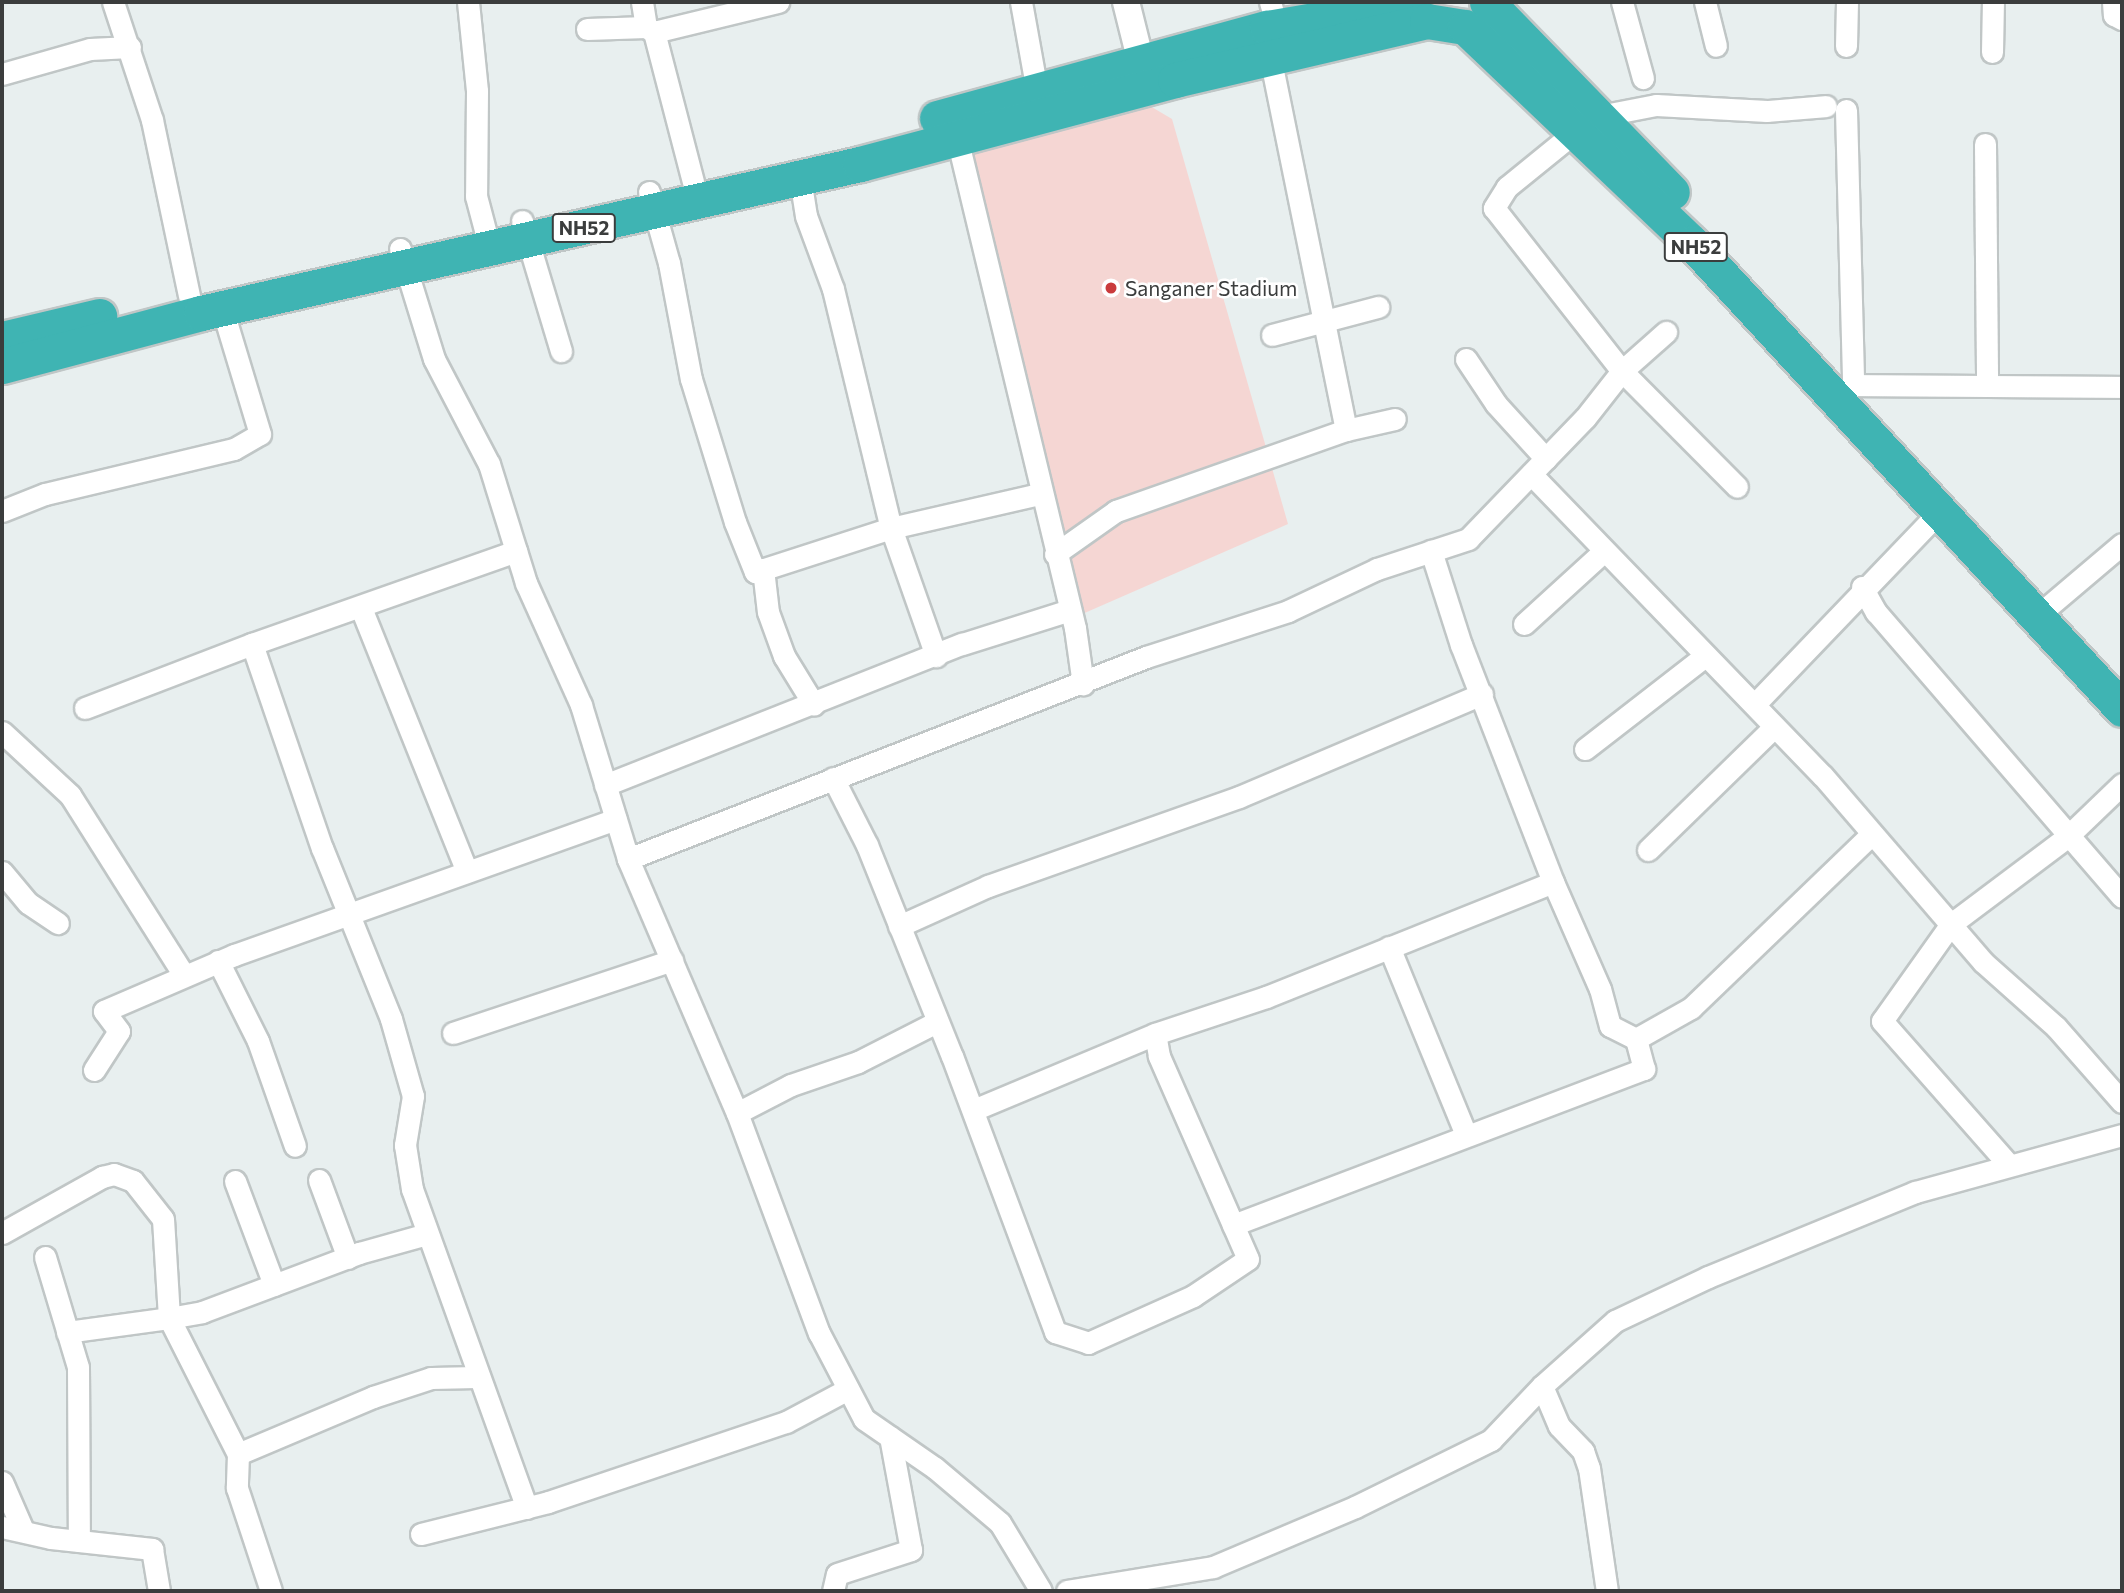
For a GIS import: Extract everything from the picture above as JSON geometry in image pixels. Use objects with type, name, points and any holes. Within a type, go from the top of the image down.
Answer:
[{"type":"highway","name":"NH52","points":[[2,339],[188,296],[403,258],[652,202],[800,178],[957,138],[1153,73],[1272,29],[1356,7],[1423,2]]},
{"type":"highway","name":"NH52","points":[[1487,2],[1587,123],[2046,608],[2122,709]]},
{"type":"highway","name":"NH52","points":[[1272,29],[1427,21],[1465,27],[1587,123]]},
{"type":"highway","name":"NH52","points":[[652,202],[692,182],[1037,91],[1153,73]]},
{"type":"highway","name":"NH52","points":[[2,366],[403,258]]},
{"type":"highway","name":"NH52","points":[[1845,393],[1940,511],[2122,674]]},
{"type":"street","points":[[113,2],[152,120],[188,296]]},
{"type":"street","points":[[468,2],[477,90],[476,196],[488,239]]},
{"type":"street","points":[[642,2],[692,182]]},
{"type":"street","points":[[587,29],[650,29],[776,2]]},
{"type":"street","points":[[1021,2],[1037,91]]},
{"type":"street","points":[[1126,2],[1153,73]]},
{"type":"street","points":[[1143,2],[1153,73]]},
{"type":"street","points":[[1622,2],[1643,78]]},
{"type":"street","points":[[1704,2],[1716,46]]},
{"type":"street","points":[[1846,46],[1847,2]]},
{"type":"street","points":[[1992,52],[1993,2]]},
{"type":"street","points":[[2113,2],[2114,15],[2122,19]]},
{"type":"street","points":[[1272,29],[1346,429]]},
{"type":"street","points":[[2,74],[90,49],[130,47]]},
{"type":"street","points":[[1737,487],[1622,371],[1494,208],[1507,187],[1587,123],[1656,105],[1767,110],[1836,108],[1845,393],[1987,386],[2122,387]]},
{"type":"street","points":[[957,138],[1020,390],[1039,494],[1070,610],[1083,684]]},
{"type":"street","points":[[1985,144],[1987,386]]},
{"type":"street","points":[[800,178],[806,216],[833,289],[891,528],[936,656]]},
{"type":"street","points":[[652,202],[691,379],[735,522],[755,572],[891,528],[1039,494]]},
{"type":"street","points":[[525,231],[561,351]]},
{"type":"street","points":[[403,258],[434,359],[489,464],[516,551],[581,705],[628,859],[737,1113],[819,1332],[864,1419],[1000,1523],[1041,1591]]},
{"type":"street","points":[[1272,335],[1378,307]]},
{"type":"street","points":[[2,511],[45,494],[234,449],[260,434],[222,308]]},
{"type":"street","points":[[628,859],[1083,684],[1146,657],[1288,611],[1377,569],[1468,539],[1546,459],[1622,371],[1666,332]]},
{"type":"street","points":[[1466,359],[1496,404],[1546,459]]},
{"type":"street","points":[[1055,554],[1116,512],[1346,429],[1395,419]]},
{"type":"street","points":[[1531,474],[1755,704],[1983,962],[2056,1027],[2122,1102]]},
{"type":"street","points":[[1755,704],[1862,587],[1940,511]]},
{"type":"street","points":[[2046,608],[2122,544]]},
{"type":"street","points":[[85,708],[252,644],[361,608],[516,551]]},
{"type":"street","points":[[1233,1225],[1644,1069],[1636,1039],[1610,1026],[1596,977],[1553,882],[1431,551]]},
{"type":"street","points":[[1524,624],[1604,551]]},
{"type":"street","points":[[763,569],[768,612],[783,656],[814,705]]},
{"type":"street","points":[[1862,587],[1876,612],[2122,897]]},
{"type":"street","points":[[361,608],[467,872]]},
{"type":"street","points":[[605,785],[936,656],[1070,610]]},
{"type":"street","points":[[252,644],[349,914],[391,1019],[413,1096],[405,1145],[412,1189],[477,1377],[527,1508]]},
{"type":"street","points":[[1585,748],[1706,656]]},
{"type":"street","points":[[899,926],[988,886],[1239,797],[1482,694]]},
{"type":"street","points":[[1648,850],[1774,727]]},
{"type":"street","points":[[2,732],[70,795],[183,974]]},
{"type":"street","points":[[833,778],[867,845],[973,1110],[1055,1332],[1088,1343],[1193,1296],[1248,1259],[1159,1056],[1155,1034]]},
{"type":"street","points":[[2008,1166],[1882,1021],[1951,924],[2068,836],[2122,783]]},
{"type":"street","points":[[94,1070],[119,1031],[104,1011],[183,974],[615,820]]},
{"type":"street","points":[[1636,1039],[1691,1008],[1872,834]]},
{"type":"street","points":[[3,876],[29,903],[58,923]]},
{"type":"street","points":[[973,1110],[1155,1034],[1266,997],[1553,882]]},
{"type":"street","points":[[1390,947],[1466,1135]]},
{"type":"street","points":[[453,1033],[672,960]]},
{"type":"street","points":[[218,961],[258,1041],[295,1146]]},
{"type":"street","points":[[737,1113],[791,1085],[858,1062],[937,1021]]},
{"type":"street","points":[[1067,1591],[1213,1567],[1355,1507],[1491,1440],[1542,1386],[1615,1321],[1685,1288],[1916,1192],[2122,1135]]},
{"type":"street","points":[[2,1233],[102,1177],[114,1174],[133,1181],[163,1219],[169,1318],[238,1454],[237,1488],[271,1591]]},
{"type":"street","points":[[320,1180],[348,1258]]},
{"type":"street","points":[[235,1181],[274,1286]]},
{"type":"street","points":[[67,1332],[202,1312],[348,1258],[427,1234]]},
{"type":"street","points":[[45,1257],[78,1367],[79,1541]]},
{"type":"street","points":[[238,1454],[373,1397],[431,1378],[477,1377]]},
{"type":"street","points":[[1542,1386],[1559,1426],[1583,1451],[1589,1468],[1607,1591]]},
{"type":"street","points":[[421,1534],[527,1508],[786,1422],[848,1389]]},
{"type":"street","points":[[833,1591],[837,1574],[911,1550],[890,1437]]},
{"type":"street","points":[[2,1482],[23,1530]]},
{"type":"street","points":[[2,1527],[79,1541],[152,1549],[159,1591]]},
{"type":"shaded area","name":"Sanganer Stadium","points":[[1150,106],[1172,119],[1288,524],[1080,615],[969,150]]},
{"type":"place","name":"Sanganer Stadium","points":[[1111,288]]}]
